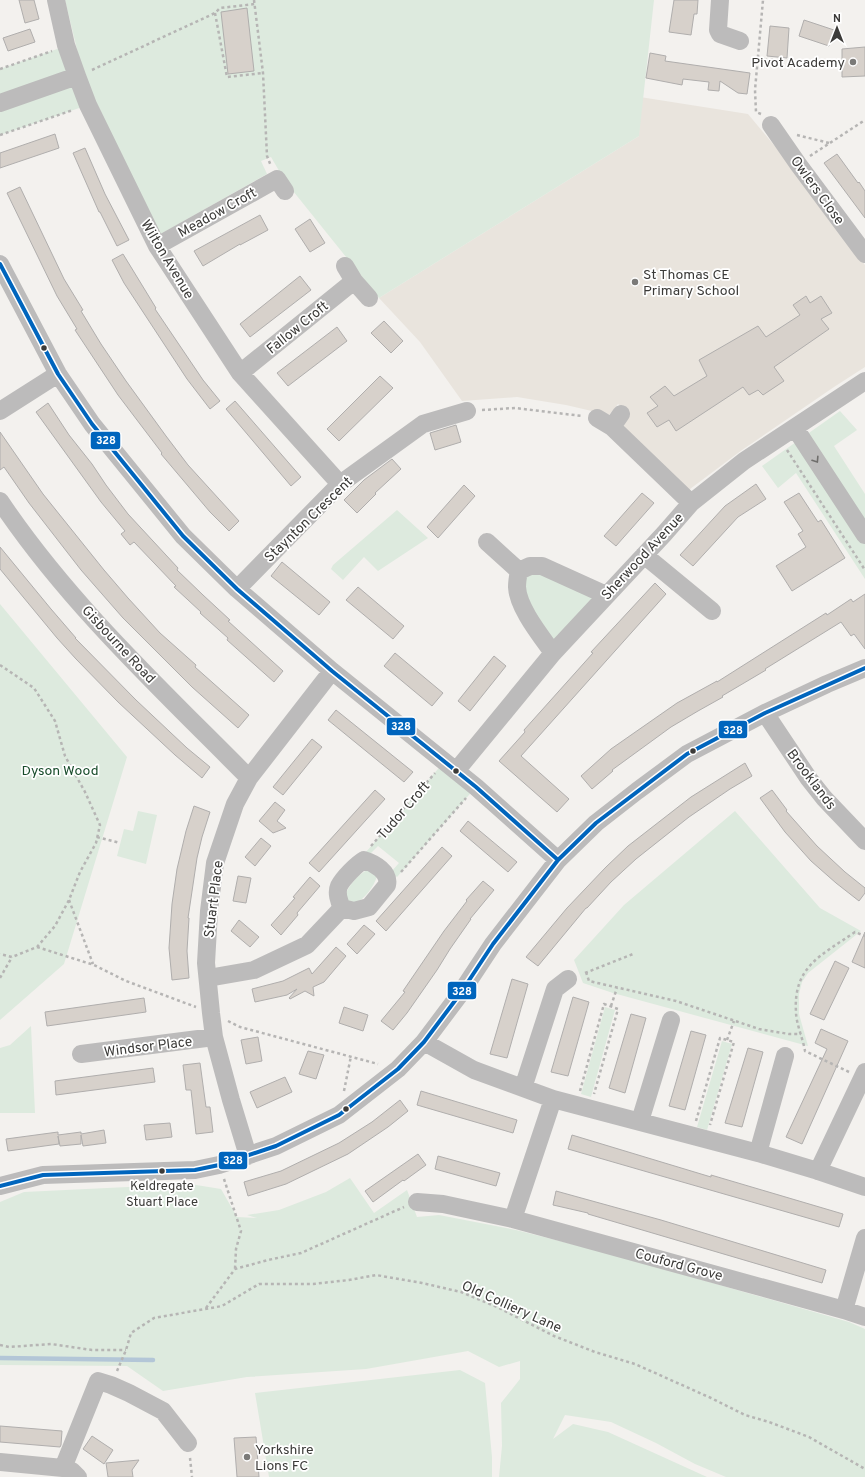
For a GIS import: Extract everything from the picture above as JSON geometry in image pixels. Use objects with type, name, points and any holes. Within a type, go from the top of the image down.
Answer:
[{"type":"street","name":"Wilton Avenue","points":[[56,0],[66,45],[88,104],[157,246],[240,373],[340,484]]},
{"type":"street","points":[[720,0],[718,30],[720,34],[740,41]]},
{"type":"street","points":[[0,103],[77,76]]},
{"type":"street","name":"Owlers Close","points":[[773,127],[798,164],[865,254]]},
{"type":"street","name":"Meadow Croft","points":[[157,246],[277,179]]},
{"type":"street","points":[[0,264],[58,374],[92,424],[183,536],[238,589],[332,671],[476,787],[558,860]]},
{"type":"street","points":[[345,266],[354,281],[369,298]]},
{"type":"street","name":"Fallow Croft","points":[[240,373],[354,281]]},
{"type":"street","points":[[0,411],[58,374]]},
{"type":"street","name":"Sherwood Avenue","points":[[450,766],[691,503],[744,462],[865,381]]},
{"type":"street","name":"Staynton Crescent","points":[[238,589],[340,484],[423,424],[467,411]]},
{"type":"street","points":[[597,418],[617,421],[691,503]]},
{"type":"street","points":[[795,428],[865,535]]},
{"type":"street","name":"Gisbourne Road","points":[[0,501],[22,533],[93,619],[249,778]]},
{"type":"street","points":[[487,542],[519,571]]},
{"type":"street","points":[[644,555],[712,611]]},
{"type":"street","points":[[519,571],[530,566],[542,566],[606,595]]},
{"type":"street","points":[[519,571],[517,586],[519,597],[536,629],[553,653]]},
{"type":"street","points":[[0,1186],[43,1175],[195,1170],[219,1165],[276,1146],[339,1115],[398,1069],[424,1042],[460,994],[493,944],[558,860],[614,809],[687,754],[765,713],[865,668]]},
{"type":"street","name":"Stuart Place","points":[[248,1156],[214,1038],[211,1013],[206,963],[209,910],[216,863],[235,804],[249,778],[332,671]]},
{"type":"street","name":"Brooklands","points":[[765,713],[819,792],[865,841]]},
{"type":"street","points":[[364,860],[371,862],[386,874],[388,881],[387,885],[369,907],[354,912],[342,908],[338,899],[339,886],[358,863],[364,860]]},
{"type":"street","points":[[208,978],[254,970],[307,945],[342,908]]},
{"type":"street","points":[[523,1088],[555,989],[568,979]]},
{"type":"street","points":[[640,1121],[671,1020]]},
{"type":"street","name":"Windsor Place","points":[[81,1054],[214,1038]]},
{"type":"street","points":[[424,1042],[474,1070],[553,1099],[640,1121],[699,1139],[758,1153],[865,1187]]},
{"type":"street","points":[[758,1153],[785,1056]]},
{"type":"street","points":[[818,1171],[864,1075]]},
{"type":"street","points":[[513,1219],[553,1099]]},
{"type":"street","name":"Couford Grove","points":[[417,1202],[443,1204],[513,1219],[865,1317]]},
{"type":"street","points":[[844,1310],[865,1238]]},
{"type":"street","points":[[63,1468],[98,1381],[129,1392],[163,1411],[188,1444]]},
{"type":"street","points":[[0,1462],[63,1468],[72,1471],[78,1477]]},
{"type":"path","points":[[756,112],[756,90],[763,0]]},
{"type":"path","points":[[77,76],[215,13],[220,8],[255,2],[263,73],[266,151],[277,179]]},
{"type":"path","points":[[215,13],[227,77],[263,73]]},
{"type":"path","points":[[0,69],[66,45]]},
{"type":"path","points":[[758,59],[787,61]]},
{"type":"path","points":[[0,135],[88,104]]},
{"type":"path","points":[[798,164],[865,120]]},
{"type":"path","points":[[773,127],[830,143]]},
{"type":"path","points":[[467,411],[515,408],[597,418]]},
{"type":"path","points":[[779,438],[865,570]]},
{"type":"path","points":[[0,665],[34,688],[55,721],[65,756],[85,792],[100,825],[96,843],[80,872],[69,900],[55,926],[37,947],[12,957],[0,954]]},
{"type":"path","name":"Tudor Croft","points":[[364,860],[366,852],[450,766]]},
{"type":"path","points":[[388,881],[397,877],[476,787]]},
{"type":"path","points":[[97,837],[120,843]]},
{"type":"path","points":[[69,900],[94,965]]},
{"type":"path","points":[[864,1075],[805,1051],[796,1013],[796,995],[799,981],[806,969],[855,932],[865,936]]},
{"type":"path","points":[[37,947],[94,965],[126,981],[211,1013]]},
{"type":"path","points":[[568,979],[633,954]]},
{"type":"path","points":[[0,978],[12,957]]},
{"type":"path","points":[[586,972],[589,981],[676,1001],[759,1029],[788,1034],[801,1034]]},
{"type":"path","points":[[611,1006],[617,988]]},
{"type":"path","points":[[604,1004],[618,1008],[583,1107],[604,1004]]},
{"type":"path","points":[[727,1040],[734,1021]]},
{"type":"path","points":[[240,1027],[398,1069]]},
{"type":"path","points":[[720,1038],[734,1042],[699,1139],[720,1038]]},
{"type":"path","points":[[339,1115],[351,1056]]},
{"type":"path","points":[[206,1308],[235,1269],[236,1249],[241,1231],[219,1165]]},
{"type":"path","points":[[235,1269],[301,1253],[417,1202]]},
{"type":"path","name":"Old Colliery Lane","points":[[120,1363],[126,1350],[131,1332],[154,1318],[222,1306],[259,1284],[313,1284],[376,1275],[461,1292],[497,1307],[554,1336],[595,1352],[635,1364],[705,1395],[745,1415],[769,1422],[809,1438],[865,1469]]},
{"type":"path","points":[[0,1345],[10,1347],[52,1344],[92,1350],[126,1350]]},
{"type":"path","points":[[188,1444],[192,1477]]},
{"type":"shaded area","name":"St Thomas CE Primary School","points":[[640,97],[748,114],[792,167],[865,265],[865,367],[742,450],[686,492],[620,428],[630,413],[618,404],[609,415],[566,405],[517,397],[462,401],[420,342],[379,298],[639,136]]},
{"type":"green space","points":[[65,0],[654,0],[639,136],[379,298],[285,181],[271,157],[261,161],[267,174],[159,235],[83,74]]},
{"type":"green space","points":[[60,48],[88,105],[0,135],[0,69]]},
{"type":"green space","points":[[840,411],[857,430],[834,446],[865,494],[865,579],[796,473],[778,488],[762,466]]},
{"type":"green space","points":[[397,510],[428,538],[378,571],[364,557],[343,580],[331,569],[333,565]]},
{"type":"green space","points":[[530,566],[606,595],[553,653],[536,629],[519,571]]},
{"type":"green space","name":"Dyson Wood","points":[[0,604],[127,757],[64,964],[0,1020]]},
{"type":"green space","points":[[444,762],[476,787],[397,877],[391,872],[399,863],[378,846],[369,855],[366,852]]},
{"type":"green space","points":[[138,811],[157,815],[146,864],[117,856],[124,829],[133,831]]},
{"type":"green space","points":[[735,811],[820,908],[861,931],[808,973],[802,982],[799,994],[799,1014],[808,1046],[613,993],[583,983],[574,960],[624,905]]},
{"type":"green space","points":[[368,870],[377,876],[369,892],[355,904],[348,901],[345,896],[354,880]]},
{"type":"green space","points":[[605,1007],[615,1010],[591,1097],[581,1094]]},
{"type":"green space","points":[[31,1026],[35,1113],[0,1113],[0,1048],[10,1045]]},
{"type":"green space","points":[[722,1041],[732,1044],[707,1130],[697,1127]]},
{"type":"green space","points":[[350,1178],[374,1213],[407,1190],[417,1217],[439,1215],[516,1230],[615,1255],[849,1322],[865,1329],[865,1477],[726,1477],[695,1464],[656,1443],[611,1422],[565,1415],[553,1439],[573,1424],[608,1432],[707,1477],[499,1477],[502,1446],[501,1403],[520,1379],[520,1361],[499,1367],[468,1351],[366,1369],[247,1377],[163,1391],[127,1366],[0,1365],[0,1202],[24,1192],[190,1184],[221,1189],[237,1217],[257,1218],[247,1215],[279,1210],[326,1192]]},
{"type":"green space","points":[[460,1370],[485,1383],[492,1457],[492,1477],[269,1477],[255,1393]]},
{"type":"building","points":[[19,0],[34,0],[39,19],[25,23]]},
{"type":"building","points":[[674,0],[698,0],[697,14],[694,14],[691,35],[669,32]]},
{"type":"building","points":[[247,8],[254,71],[228,74],[221,12]]},
{"type":"building","points":[[804,20],[834,30],[829,46],[799,36]]},
{"type":"building","points":[[770,26],[789,28],[787,58],[767,56]]},
{"type":"building","points":[[30,29],[35,42],[8,51],[3,38]]},
{"type":"building","name":"Pivot Academy","points":[[865,47],[865,76],[842,77],[842,49]]},
{"type":"building","points":[[650,53],[666,56],[665,61],[750,73],[747,94],[738,93],[720,81],[719,91],[708,90],[709,82],[683,79],[682,85],[646,78]]},
{"type":"building","points":[[55,134],[59,148],[0,168],[0,153]]},
{"type":"building","points":[[85,148],[105,194],[129,240],[117,246],[99,212],[73,153]]},
{"type":"building","points":[[837,154],[865,191],[865,218],[824,163]]},
{"type":"building","points":[[20,187],[64,279],[101,344],[126,381],[188,465],[239,521],[229,531],[210,512],[161,454],[162,453],[118,395],[75,330],[77,329],[57,296],[7,193]]},
{"type":"building","points":[[260,215],[268,230],[240,244],[203,266],[194,251]]},
{"type":"building","points":[[310,219],[325,243],[310,252],[295,229]]},
{"type":"building","points":[[123,254],[156,308],[155,309],[203,380],[220,401],[210,409],[187,379],[124,283],[112,260]]},
{"type":"building","points":[[300,276],[311,290],[250,337],[240,324]]},
{"type":"building","points":[[806,296],[810,303],[821,296],[832,313],[821,319],[829,329],[774,367],[784,381],[763,395],[758,390],[749,395],[743,387],[676,431],[669,420],[657,427],[647,413],[658,406],[650,397],[665,386],[674,396],[707,376],[699,360],[758,326],[766,337],[800,315],[793,305]]},
{"type":"building","points":[[384,321],[403,341],[391,353],[371,333]]},
{"type":"building","points":[[337,327],[347,341],[288,386],[277,373]]},
{"type":"building","points":[[380,376],[393,388],[339,441],[327,429]]},
{"type":"building","points":[[235,401],[301,477],[291,486],[226,409]]},
{"type":"building","points":[[48,403],[69,435],[128,514],[178,568],[177,570],[230,620],[228,621],[283,671],[274,682],[227,640],[228,638],[174,587],[176,586],[134,542],[130,545],[121,534],[125,531],[101,502],[36,412]]},
{"type":"building","points":[[456,425],[461,442],[435,450],[430,433]]},
{"type":"building","points":[[0,432],[43,494],[128,598],[160,633],[196,665],[195,667],[249,715],[238,728],[192,687],[123,618],[81,570],[29,503],[4,467],[0,470]]},
{"type":"building","points":[[392,459],[401,469],[375,493],[376,494],[357,513],[344,500],[364,480]]},
{"type":"building","points":[[756,484],[766,499],[738,517],[693,566],[680,555],[725,506]]},
{"type":"building","points":[[464,485],[475,496],[438,538],[427,527]]},
{"type":"building","points":[[642,493],[654,503],[616,546],[604,536]]},
{"type":"building","points":[[799,493],[818,522],[821,520],[845,558],[792,591],[776,566],[806,547],[798,534],[803,531],[784,502]]},
{"type":"building","points":[[0,547],[75,638],[136,700],[187,748],[210,767],[202,778],[118,702],[57,638],[0,569]]},
{"type":"building","points":[[282,562],[330,602],[319,615],[271,576]]},
{"type":"building","points":[[655,583],[666,594],[521,756],[569,799],[557,812],[499,761],[525,732],[524,730],[593,653],[591,652]]},
{"type":"building","points":[[358,587],[404,626],[393,639],[346,600]]},
{"type":"building","points":[[865,594],[865,649],[854,634],[851,636],[841,622],[722,696],[723,697],[671,727],[612,770],[613,771],[592,789],[581,776],[611,749],[677,703],[717,682],[826,613],[827,615],[851,599],[853,602]]},
{"type":"building","points":[[395,653],[443,693],[432,706],[384,666]]},
{"type":"building","points":[[494,656],[506,666],[470,711],[458,701]]},
{"type":"building","points":[[336,710],[413,772],[404,782],[328,720]]},
{"type":"building","points":[[312,739],[322,747],[283,795],[273,787]]},
{"type":"building","points":[[745,763],[752,776],[689,817],[636,859],[586,908],[538,966],[526,957],[567,908],[628,846],[691,797]]},
{"type":"building","points":[[375,790],[385,799],[319,872],[309,863]]},
{"type":"building","points":[[772,790],[787,810],[786,811],[817,846],[865,888],[865,893],[859,901],[811,861],[785,832],[760,798]]},
{"type":"building","points":[[275,802],[285,810],[277,821],[286,828],[273,833],[259,821]]},
{"type":"building","points":[[194,806],[210,812],[197,858],[188,918],[187,951],[189,978],[172,980],[169,948],[172,904],[177,869],[186,831]]},
{"type":"building","points":[[468,821],[517,862],[508,872],[460,831]]},
{"type":"building","points":[[261,838],[271,846],[255,866],[245,857]]},
{"type":"building","points":[[442,847],[452,856],[386,931],[376,921]]},
{"type":"building","points":[[238,876],[251,878],[246,903],[233,901]]},
{"type":"building","points":[[310,877],[320,886],[281,935],[271,925],[295,898],[293,897]]},
{"type":"building","points":[[483,881],[494,890],[470,919],[437,970],[407,1013],[393,1030],[381,1021],[405,992],[403,991],[444,931],[467,901],[466,900]]},
{"type":"building","points":[[239,920],[259,937],[250,947],[231,931]]},
{"type":"building","points":[[364,925],[375,934],[357,954],[347,944]]},
{"type":"building","points":[[865,932],[865,968],[852,962]]},
{"type":"building","points":[[336,947],[346,956],[324,982],[313,987],[314,996],[305,991],[290,999],[289,998],[297,989],[287,995],[255,1002],[252,989],[283,981],[309,968],[312,974]]},
{"type":"building","points":[[835,961],[849,968],[824,1020],[810,1014]]},
{"type":"building","points":[[512,979],[528,984],[507,1058],[490,1054]]},
{"type":"building","points":[[573,997],[589,1002],[568,1076],[551,1072]]},
{"type":"building","points":[[144,998],[146,1012],[47,1026],[45,1012]]},
{"type":"building","points":[[344,1007],[368,1015],[363,1031],[339,1023]]},
{"type":"building","points":[[631,1014],[646,1018],[625,1093],[609,1088]]},
{"type":"building","points":[[821,1029],[848,1041],[802,1144],[786,1137],[827,1049],[815,1043]]},
{"type":"building","points":[[691,1031],[706,1035],[685,1110],[669,1106]]},
{"type":"building","points":[[258,1037],[262,1061],[246,1064],[241,1040]]},
{"type":"building","points":[[748,1048],[763,1052],[742,1127],[725,1123]]},
{"type":"building","points":[[308,1051],[324,1055],[316,1079],[299,1074]]},
{"type":"building","points":[[200,1063],[206,1107],[210,1107],[213,1132],[196,1134],[191,1090],[186,1090],[183,1065]]},
{"type":"building","points":[[153,1068],[155,1082],[56,1095],[55,1081]]},
{"type":"building","points":[[285,1077],[292,1092],[257,1108],[250,1092]]},
{"type":"building","points":[[421,1091],[517,1120],[513,1133],[417,1105]]},
{"type":"building","points":[[400,1100],[408,1111],[388,1127],[348,1154],[286,1184],[248,1196],[244,1182],[281,1171],[339,1143],[372,1122]]},
{"type":"building","points":[[170,1123],[172,1137],[146,1140],[144,1125]]},
{"type":"building","points":[[104,1130],[106,1143],[83,1146],[81,1135],[81,1144],[60,1146],[58,1136],[59,1144],[8,1151],[6,1139],[58,1132],[58,1135],[81,1132],[81,1134]]},
{"type":"building","points":[[572,1135],[711,1177],[711,1175],[843,1214],[839,1227],[568,1149]]},
{"type":"building","points":[[418,1154],[426,1165],[373,1202],[365,1191]]},
{"type":"building","points":[[438,1156],[500,1173],[496,1186],[435,1169]]},
{"type":"building","points":[[556,1191],[661,1220],[826,1270],[822,1283],[588,1213],[553,1205]]},
{"type":"building","points":[[0,1426],[62,1431],[61,1445],[60,1447],[0,1442]]},
{"type":"building","points":[[92,1436],[113,1450],[104,1464],[83,1449]]},
{"type":"building","name":"Yorkshire Lions FC","points":[[256,1437],[259,1477],[237,1477],[234,1438]]},
{"type":"building","points":[[139,1460],[132,1470],[133,1477],[108,1477],[106,1463]]},
{"type":"waterway","points":[[0,1358],[153,1360]]},
{"type":"transit line","name":"328","points":[[0,264],[58,374],[92,424],[183,536],[237,589],[332,671],[476,787],[558,860]]},
{"type":"transit line","name":"328","points":[[0,1186],[43,1175],[195,1170],[219,1165],[276,1146],[339,1115],[398,1069],[424,1042],[460,994],[493,944],[558,860],[596,823],[687,754],[765,713],[865,668]]},
{"type":"place","name":"Pivot Academy","points":[[853,62]]},
{"type":"place","name":"St Thomas CE Primary School","points":[[635,282]]},
{"type":"place","name":"Keldregate Stuart Place","points":[[162,1171]]},
{"type":"place","name":"Yorkshire Lions FC","points":[[247,1457]]}]
